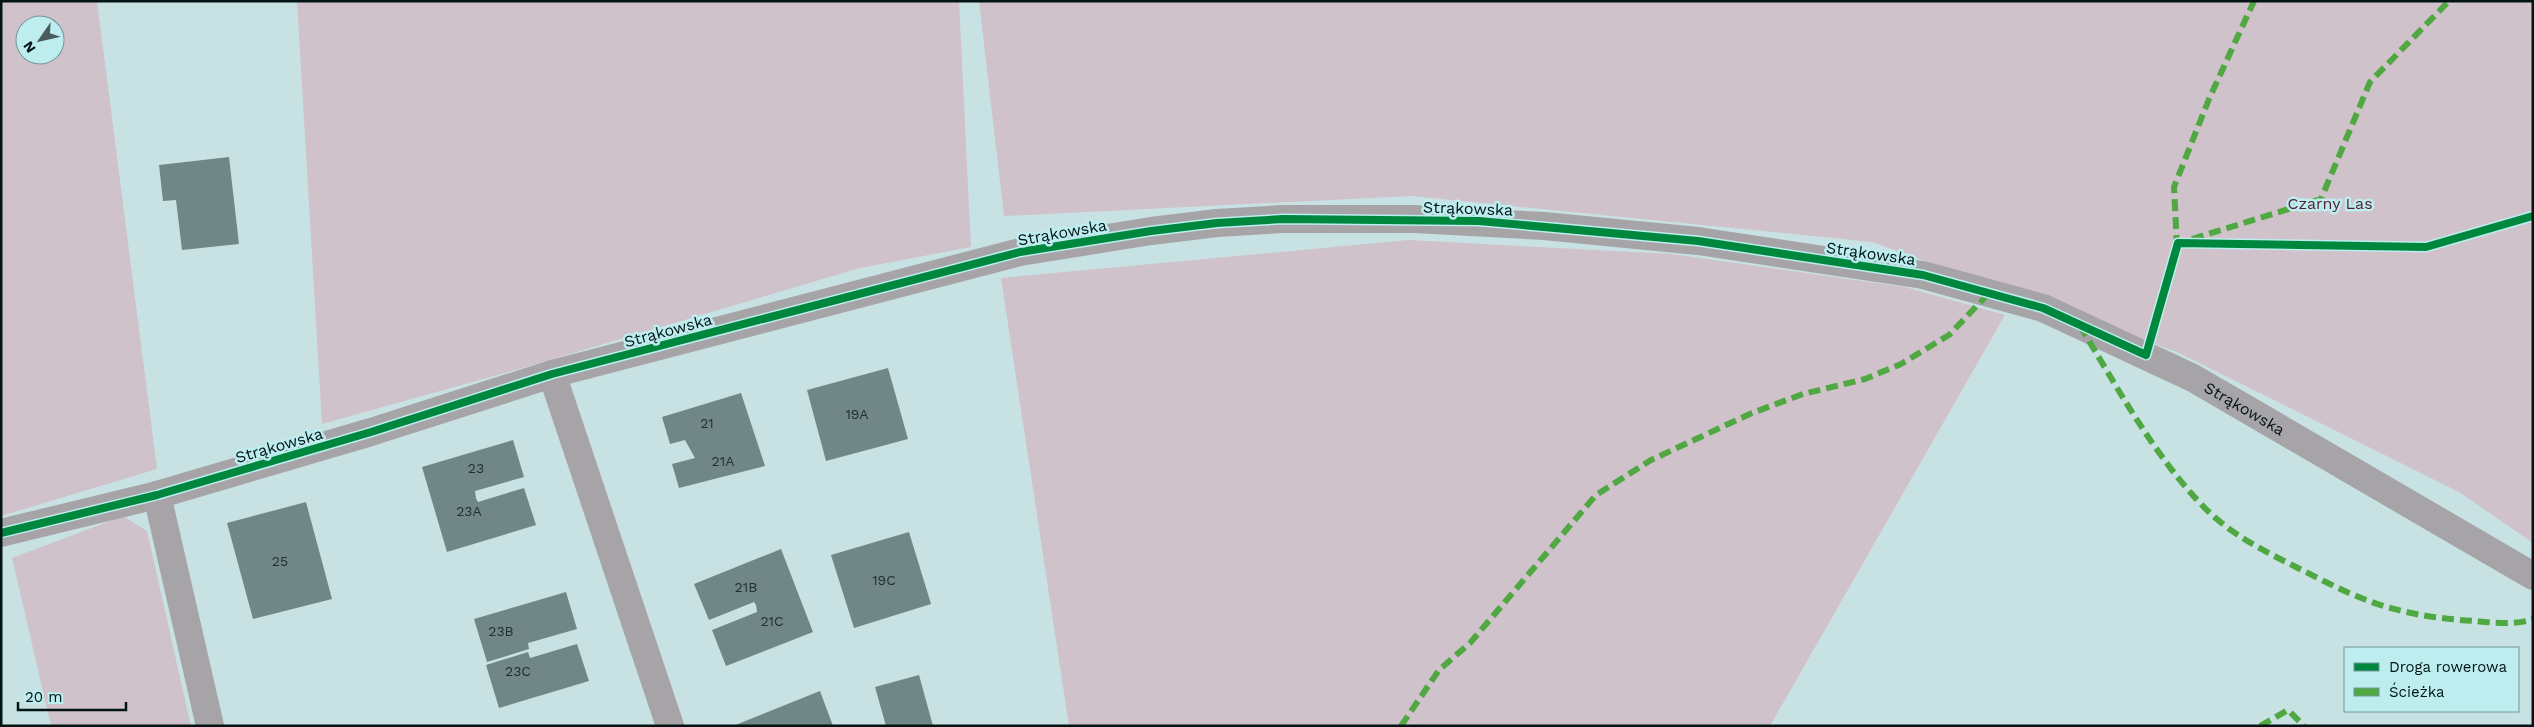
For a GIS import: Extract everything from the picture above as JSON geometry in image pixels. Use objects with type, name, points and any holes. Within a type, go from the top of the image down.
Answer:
[{"type":"street","name":"Strąkowska","points":[[1,533],[157,495],[371,432],[552,374],[1020,252],[1151,231],[1282,219],[1414,219],[1544,226],[1698,241],[1923,274],[2043,308],[2193,378],[2533,576]]},
{"type":"street","points":[[552,374],[670,726]]},
{"type":"street","points":[[157,495],[210,726]]},
{"type":"green space","points":[[1,1],[97,1],[157,469],[1,516]]},
{"type":"green space","points":[[297,1],[959,1],[971,247],[860,268],[526,367],[322,424]]},
{"type":"green space","name":"Czarny Las","points":[[979,1],[2533,1],[2533,543],[2459,492],[2177,352],[1872,242],[1412,196],[1004,216]]},
{"type":"green space","points":[[1408,240],[1672,254],[1905,287],[2005,315],[1770,726],[1069,726],[1001,278]]},
{"type":"green space","points":[[123,516],[147,531],[191,726],[51,726],[12,558]]},
{"type":"building","points":[[229,157],[239,244],[182,250],[176,200],[163,201],[159,165]]},
{"type":"building","points":[[888,368],[908,439],[826,461],[807,390]]},
{"type":"building","points":[[741,393],[765,466],[679,488],[672,464],[695,458],[685,440],[670,444],[662,417]]},
{"type":"building","points":[[513,440],[524,477],[475,491],[476,498],[478,502],[524,488],[536,525],[447,552],[422,467]]},
{"type":"building","points":[[306,502],[332,599],[253,619],[227,523]]},
{"type":"building","points":[[909,532],[931,604],[854,628],[831,555]]},
{"type":"building","points":[[781,549],[813,632],[726,666],[712,630],[757,612],[756,605],[754,602],[709,620],[694,584]]},
{"type":"building","points":[[566,592],[577,629],[528,643],[529,649],[487,662],[474,619]]},
{"type":"building","points":[[577,644],[589,681],[499,708],[486,665],[528,652],[530,658]]},
{"type":"building","points":[[919,675],[933,726],[886,726],[875,687]]},
{"type":"building","points":[[820,691],[833,726],[733,726]]},
{"type":"marked path","points":[[2177,247],[2174,187],[2209,99],[2254,1]]},
{"type":"marked path","points":[[2192,239],[2321,199],[2370,82],[2449,1]]},
{"type":"marked path","points":[[1401,726],[1439,670],[1470,643],[1596,495],[1651,460],[1752,413],[1803,394],[1865,379],[1901,364],[1949,335],[1990,292]]},
{"type":"marked path","points":[[2080,326],[2136,418],[2183,484],[2211,514],[2244,539],[2281,560],[2341,589],[2369,601],[2409,613],[2490,622],[2512,623],[2533,619]]},
{"type":"marked path","points":[[2260,726],[2288,710],[2304,726]]},
{"type":"cycle path","points":[[1,533],[157,495],[371,432],[552,374],[1020,252],[1151,231],[1217,223],[1283,219],[1479,221],[1698,241],[1923,275],[2043,308],[2146,355],[2178,243],[2426,247],[2533,216]]}]
